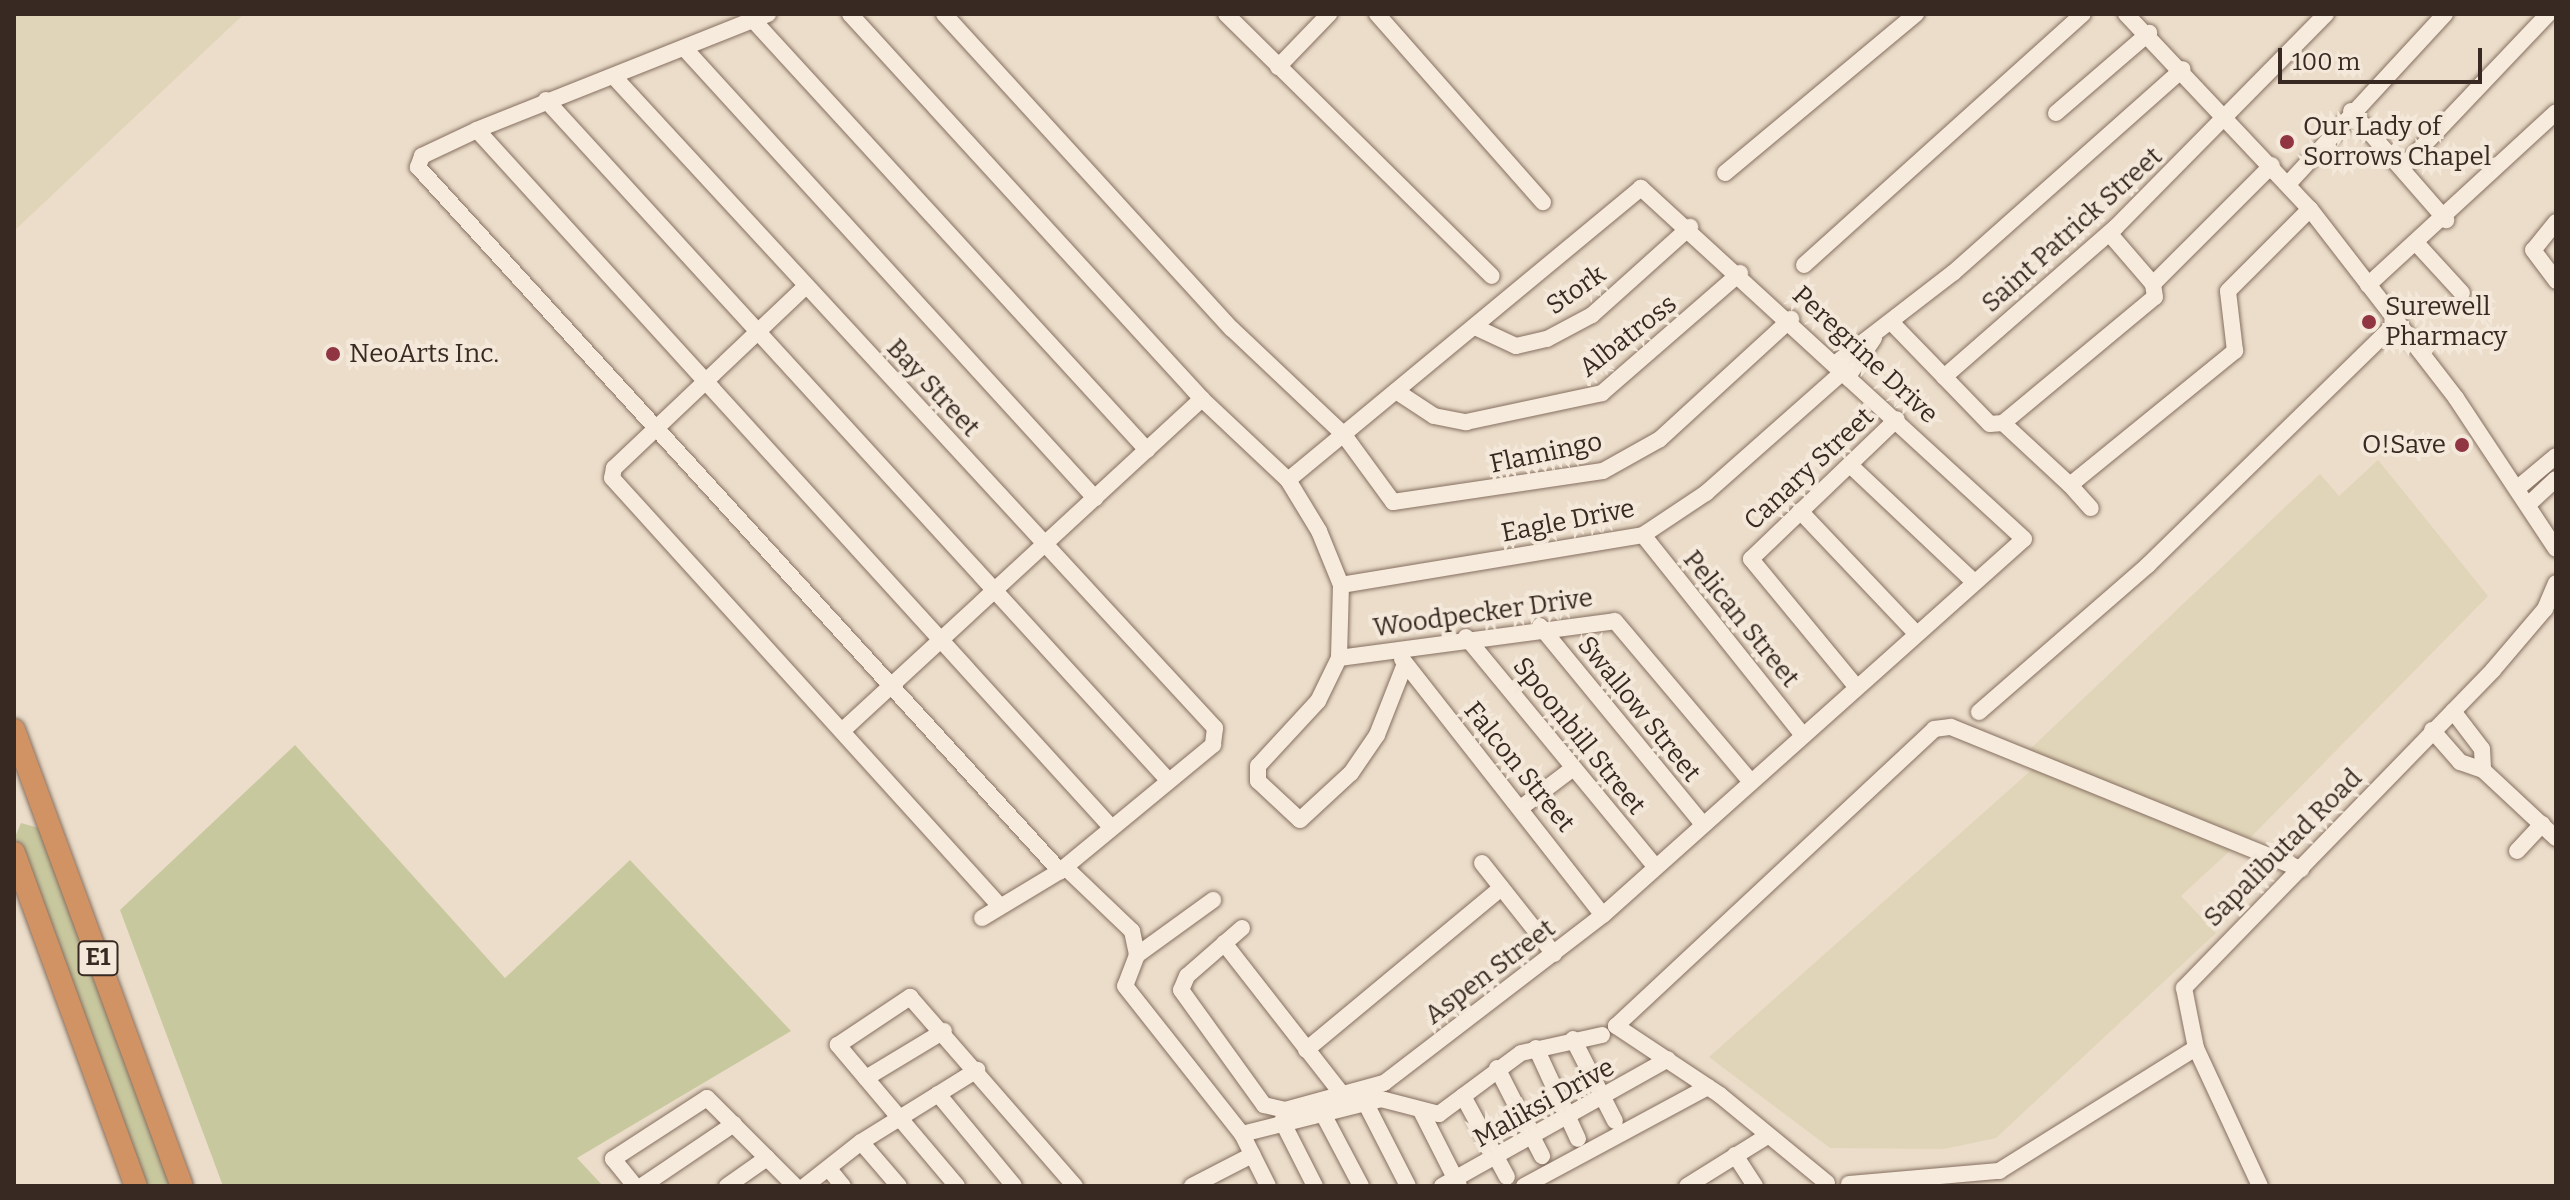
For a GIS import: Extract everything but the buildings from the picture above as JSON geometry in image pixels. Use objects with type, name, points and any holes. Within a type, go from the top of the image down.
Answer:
[{"type":"highway","name":"E1","points":[[14,730],[182,1186]]},
{"type":"highway","name":"E1","points":[[14,853],[136,1186]]},
{"type":"street","points":[[850,14],[1202,399],[1288,480],[1341,585],[1339,658],[1318,701],[1255,774],[1300,820],[1351,773],[1377,735],[1401,657]]},
{"type":"street","name":"Flamingo","points":[[944,14],[1232,329],[1344,435],[1386,496],[1404,505],[1603,471],[1660,439],[1791,319]]},
{"type":"street","points":[[1226,14],[1492,276]]},
{"type":"street","points":[[1278,67],[1329,14]]},
{"type":"street","points":[[1377,14],[1543,202]]},
{"type":"street","points":[[1725,173],[1916,14]]},
{"type":"street","points":[[1804,265],[2083,14]]},
{"type":"street","points":[[2126,14],[2149,33],[2289,183],[2519,487],[2556,546]]},
{"type":"street","name":"Saint Patrick Street","points":[[1944,377],[2109,233],[2229,117],[2326,14]]},
{"type":"street","points":[[2289,183],[2351,111],[2445,14]]},
{"type":"street","points":[[2402,168],[2548,14]]},
{"type":"street","points":[[1137,955],[1121,915],[1062,869],[891,686],[418,167],[422,156],[546,100],[617,80],[761,18],[1147,450]]},
{"type":"street","points":[[2056,113],[2149,33]]},
{"type":"street","points":[[686,50],[1095,498]]},
{"type":"street","name":"Eagle Drive","points":[[1341,585],[1643,535],[1706,493],[1843,370],[1874,338],[2183,69]]},
{"type":"street","name":"Bay Street","points":[[617,80],[1215,728],[1213,745],[1168,780]]},
{"type":"street","points":[[546,100],[1168,780],[1062,869],[982,918]]},
{"type":"street","points":[[2351,111],[2446,220]]},
{"type":"street","points":[[2368,285],[2446,220],[2556,112]]},
{"type":"street","points":[[477,130],[1111,827]]},
{"type":"street","points":[[2153,284],[2272,165]]},
{"type":"street","name":"Peregrine Drive","points":[[1288,480],[1475,327],[1634,190],[1648,190],[2024,533],[1974,582],[1854,684],[1655,866]]},
{"type":"street","points":[[2070,485],[2235,351],[2223,300],[2310,209]]},
{"type":"street","points":[[2556,222],[2533,250],[2556,281]]},
{"type":"street","name":"Stork","points":[[1475,327],[1516,346],[1547,339],[1592,315],[1690,227]]},
{"type":"street","points":[[1893,324],[1990,424],[2003,423],[2155,297],[2153,284],[2109,233]]},
{"type":"street","points":[[2418,245],[2462,293]]},
{"type":"street","name":"Albatross","points":[[1396,391],[1434,416],[1466,422],[1602,393],[1740,273]]},
{"type":"street","points":[[806,286],[656,427],[612,478],[1000,906]]},
{"type":"street","points":[[1979,712],[2159,554],[2397,322]]},
{"type":"street","points":[[842,731],[1202,399]]},
{"type":"street","name":"Canary Street","points":[[1854,684],[1753,565],[1753,554],[1897,419]]},
{"type":"street","points":[[2003,423],[2091,508]]},
{"type":"street","points":[[2519,487],[2556,456]]},
{"type":"street","points":[[1850,465],[1974,582]]},
{"type":"street","points":[[2530,503],[2556,479]]},
{"type":"street","points":[[1800,511],[1914,631]]},
{"type":"street","name":"Pelican Street","points":[[1643,535],[1802,734]]},
{"type":"street","name":"Sapalibutad Road","points":[[2260,1186],[2196,1048],[2184,988],[2535,623],[2556,583]]},
{"type":"street","name":"Woodpecker Drive","points":[[1339,658],[1401,657],[1466,637],[1608,619],[1622,624],[1750,781]]},
{"type":"street","name":"Swallow Street","points":[[1540,626],[1701,822]]},
{"type":"street","name":"Spoonbill Street","points":[[1466,637],[1655,866]]},
{"type":"street","name":"Falcon Street","points":[[1401,657],[1522,807],[1603,915]]},
{"type":"street","points":[[2453,711],[2482,749],[2483,770]]},
{"type":"street","points":[[2196,1048],[1986,1174],[1849,1185],[1837,1177],[1826,1185],[1764,1138],[1708,1087],[1668,1059],[1618,1033],[1620,1019],[1941,726],[2301,869]]},
{"type":"street","points":[[2432,730],[2460,762],[2483,770],[2556,838]]},
{"type":"street","points":[[1522,807],[1572,769]]},
{"type":"street","points":[[2517,851],[2542,824]]},
{"type":"street","points":[[1482,863],[1554,954]]},
{"type":"street","name":"Aspen Street","points":[[1224,943],[1181,990],[1264,1105],[1285,1110],[1384,1083],[1603,915],[1655,866]]},
{"type":"street","points":[[1306,1050],[1501,888]]},
{"type":"street","points":[[1213,900],[1137,955],[1125,986],[1242,1134],[1268,1186]]},
{"type":"street","points":[[1242,928],[1224,943],[1341,1093]]},
{"type":"street","points":[[957,1186],[866,1078],[839,1037],[910,997],[944,1031],[1075,1186]]},
{"type":"street","points":[[866,1078],[944,1031]]},
{"type":"street","points":[[1242,1134],[1282,1121],[1387,1099],[1439,1114],[1497,1068],[1536,1048],[1602,1035]]},
{"type":"street","points":[[1573,1039],[1615,1121]]},
{"type":"street","points":[[1536,1048],[1578,1139]]},
{"type":"street","name":"Maliksi Drive","points":[[1452,1184],[1496,1156],[1604,1099],[1668,1059]]},
{"type":"street","points":[[1497,1068],[1542,1156]]},
{"type":"street","points":[[805,1186],[861,1142],[977,1070]]},
{"type":"street","points":[[1524,1186],[1708,1087]]},
{"type":"street","points":[[938,1094],[1014,1186]]},
{"type":"street","points":[[1463,1096],[1507,1177]]},
{"type":"street","points":[[635,1186],[613,1159],[703,1100],[734,1124],[795,1186]]},
{"type":"street","points":[[1365,1102],[1408,1186]]},
{"type":"street","points":[[1421,1111],[1452,1184]]},
{"type":"street","points":[[1322,1112],[1361,1186]]},
{"type":"street","points":[[1282,1121],[1315,1186]]},
{"type":"street","points":[[642,1186],[734,1124]]},
{"type":"street","points":[[1695,1184],[1764,1138]]},
{"type":"street","points":[[861,1142],[899,1186]]},
{"type":"street","points":[[1192,1186],[1214,1182],[1252,1155]]},
{"type":"street","points":[[1735,1155],[1755,1186]]},
{"type":"street","points":[[727,1186],[767,1158]]},
{"type":"street","points":[[829,1169],[843,1186]]},
{"type":"street","points":[[1986,1174],[2001,1186]]},
{"type":"shaded area","points":[[14,14],[244,14],[14,231]]},
{"type":"shaded area","points":[[2378,460],[2488,596],[2250,838],[2028,751],[2320,474],[2339,496]]},
{"type":"shaded area","points":[[2037,765],[2236,845],[2181,896],[2216,933],[1996,1138],[1944,1149],[1830,1148],[1709,1057]]},
{"type":"green space","points":[[295,745],[505,978],[630,860],[791,1031],[577,1158],[603,1186],[223,1186],[120,910]]},
{"type":"green space","points":[[21,823],[39,828],[171,1186],[145,1186],[15,837]]},
{"type":"place","name":"Our Lady of Sorrows Chapel","points":[[2287,142]]},
{"type":"place","name":"Surewell Pharmacy","points":[[2369,322]]},
{"type":"place","name":"NeoArts Inc.","points":[[333,354]]},
{"type":"place","name":"O!Save","points":[[2462,445]]}]
